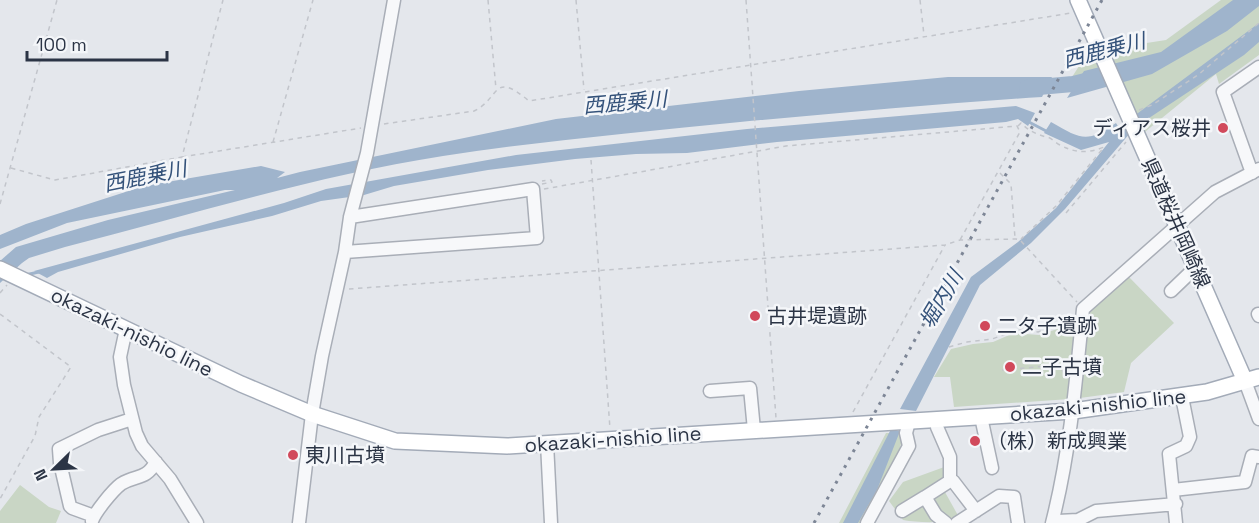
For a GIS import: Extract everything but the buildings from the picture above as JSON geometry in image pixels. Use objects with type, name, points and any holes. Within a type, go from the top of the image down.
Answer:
[{"type":"main road","name":"県道桜井岡崎線","points":[[1080,6],[1195,268],[1252,379]]},
{"type":"main road","name":"okazaki-nishio line","points":[[0,269],[241,384],[312,414],[395,441],[507,446],[1073,411],[1182,397],[1252,379]]},
{"type":"street","points":[[299,523],[312,414],[350,217],[367,153],[394,0]]},
{"type":"street","points":[[1053,523],[1073,411],[1083,313],[1176,225],[1215,192],[1256,171],[1223,92],[1259,67]]},
{"type":"street","points":[[345,252],[537,238],[537,189],[350,217]]},
{"type":"street","points":[[1171,291],[1195,268]]},
{"type":"street","points":[[126,329],[120,357],[124,385],[136,433],[142,446],[176,487],[197,523]]},
{"type":"street","points":[[1252,379],[1259,419]]},
{"type":"street","points":[[710,391],[750,388],[754,430]]},
{"type":"street","points":[[1176,523],[1176,504],[1169,454],[1186,446],[1190,437],[1182,397]]},
{"type":"street","points":[[981,417],[992,468]]},
{"type":"street","points":[[132,419],[98,430],[59,450],[70,506],[93,519],[96,511],[122,483],[150,473],[156,462]]},
{"type":"street","points":[[938,420],[937,427],[950,458],[950,481]]},
{"type":"street","points":[[867,523],[909,446],[900,422]]},
{"type":"street","points":[[547,442],[551,523]]},
{"type":"street","points":[[1173,490],[1245,482],[1251,456],[1259,457]]},
{"type":"street","points":[[902,511],[950,481]]},
{"type":"street","points":[[950,481],[953,481],[976,511]]},
{"type":"street","points":[[957,523],[999,496],[1014,497],[1018,523]]},
{"type":"street","points":[[926,497],[936,515],[946,523]]},
{"type":"street","points":[[1053,523],[1078,519],[1096,511],[1176,504]]},
{"type":"path","points":[[0,204],[57,0]]},
{"type":"path","points":[[182,157],[223,0]]},
{"type":"path","points":[[273,143],[313,0]]},
{"type":"path","points":[[488,0],[496,90]]},
{"type":"path","points":[[576,0],[584,91]]},
{"type":"path","points":[[746,0],[776,428]]},
{"type":"path","points":[[920,0],[924,36]]},
{"type":"path","points":[[10,168],[55,180],[182,157],[474,111],[483,106],[496,90],[503,88],[514,89],[529,101],[924,36],[1080,6]]},
{"type":"path","points":[[1126,111],[1141,110],[1180,87],[1198,75],[1259,23]]},
{"type":"path","points":[[537,189],[786,146],[1017,126],[1021,123],[1039,136],[1048,137],[1062,146],[1079,152],[1091,152],[1104,147],[1056,206],[1020,240]]},
{"type":"path","points":[[960,240],[1020,132],[1017,126]]},
{"type":"path","points":[[1066,213],[1126,141],[1137,135]]},
{"type":"path","points":[[591,160],[610,439]]},
{"type":"path","points":[[998,172],[1011,184],[1016,239]]},
{"type":"path","points":[[551,180],[552,182],[540,185],[537,189],[538,182],[551,180]]},
{"type":"path","points":[[337,290],[765,260],[945,245],[960,240],[1016,239],[1020,240],[1083,313],[1038,332],[1017,330],[992,339],[949,347]]},
{"type":"path","points":[[845,426],[945,245]]},
{"type":"path","points":[[0,314],[71,367],[39,417],[35,436],[0,499]]},
{"type":"path","points":[[1002,370],[1059,365],[1067,378],[1076,381]]},
{"type":"green space","points":[[1221,0],[1259,0],[1259,55],[1219,84],[1216,74],[1135,140],[1109,82],[1065,88],[1088,52],[1166,40]]},
{"type":"green space","points":[[1128,276],[1174,323],[1131,363],[1124,392],[1080,398],[1088,312]]},
{"type":"green space","name":"二子古墳","points":[[1079,322],[1070,399],[954,407],[950,377],[934,377],[951,349],[993,342],[1014,333],[1039,335]]},
{"type":"green space","points":[[886,433],[904,433],[897,458],[862,523],[839,523]]},
{"type":"green space","points":[[947,466],[948,480],[941,485],[960,519],[932,522],[903,520],[889,501],[903,482]]},
{"type":"green space","points":[[20,485],[49,507],[61,511],[56,523],[0,523],[0,511]]},
{"type":"water","points":[[1233,0],[1259,0],[1259,6],[1227,31],[1152,74],[1067,98],[1084,71],[1161,52]]},
{"type":"water","points":[[1259,23],[1259,42],[1244,55],[1140,124],[1134,116]]},
{"type":"water","points":[[948,77],[1052,77],[1042,97],[891,108],[628,133],[554,141],[395,164],[300,185],[65,247],[29,258],[0,283],[0,261],[16,247],[108,220],[235,190],[225,190],[67,223],[0,249],[0,235],[26,224],[144,186],[261,166],[285,172],[277,178],[556,119],[799,91]]},
{"type":"water","points":[[1016,106],[1035,113],[1028,126],[1018,119],[687,153],[575,159],[488,170],[394,186],[364,195],[321,201],[272,216],[180,237],[58,272],[47,278],[34,271],[284,203],[326,189],[516,155],[747,129]]},
{"type":"water","points":[[1125,121],[1131,132],[1065,209],[1031,243],[980,285],[916,411],[900,409],[971,277],[1018,242],[1056,208],[1109,142],[1081,150],[1044,133],[1051,122],[1070,133],[1084,137],[1098,134],[1116,123],[1119,128]]},
{"type":"water","points":[[890,431],[900,431],[877,490],[858,523],[843,523]]},
{"type":"waterway","name":"西鹿乗川","points":[[1027,88],[1073,84],[1097,78]]},
{"type":"waterway","points":[[1027,121],[1048,132]]},
{"type":"waterway","points":[[25,275],[39,272]]},
{"type":"railway","points":[[814,523],[1102,0]]},
{"type":"place","name":"ディアス桜井","points":[[1223,128]]},
{"type":"place","name":"古井堤遺跡","points":[[755,316]]},
{"type":"place","name":"二タ子遺跡","points":[[985,326]]},
{"type":"place","name":"二子古墳","points":[[1010,367]]},
{"type":"place","name":"（株）新成興業","points":[[975,441]]},
{"type":"place","name":"東川古墳","points":[[293,455]]},
{"type":"water label","name":"堀内川","points":[[941,299]]}]
